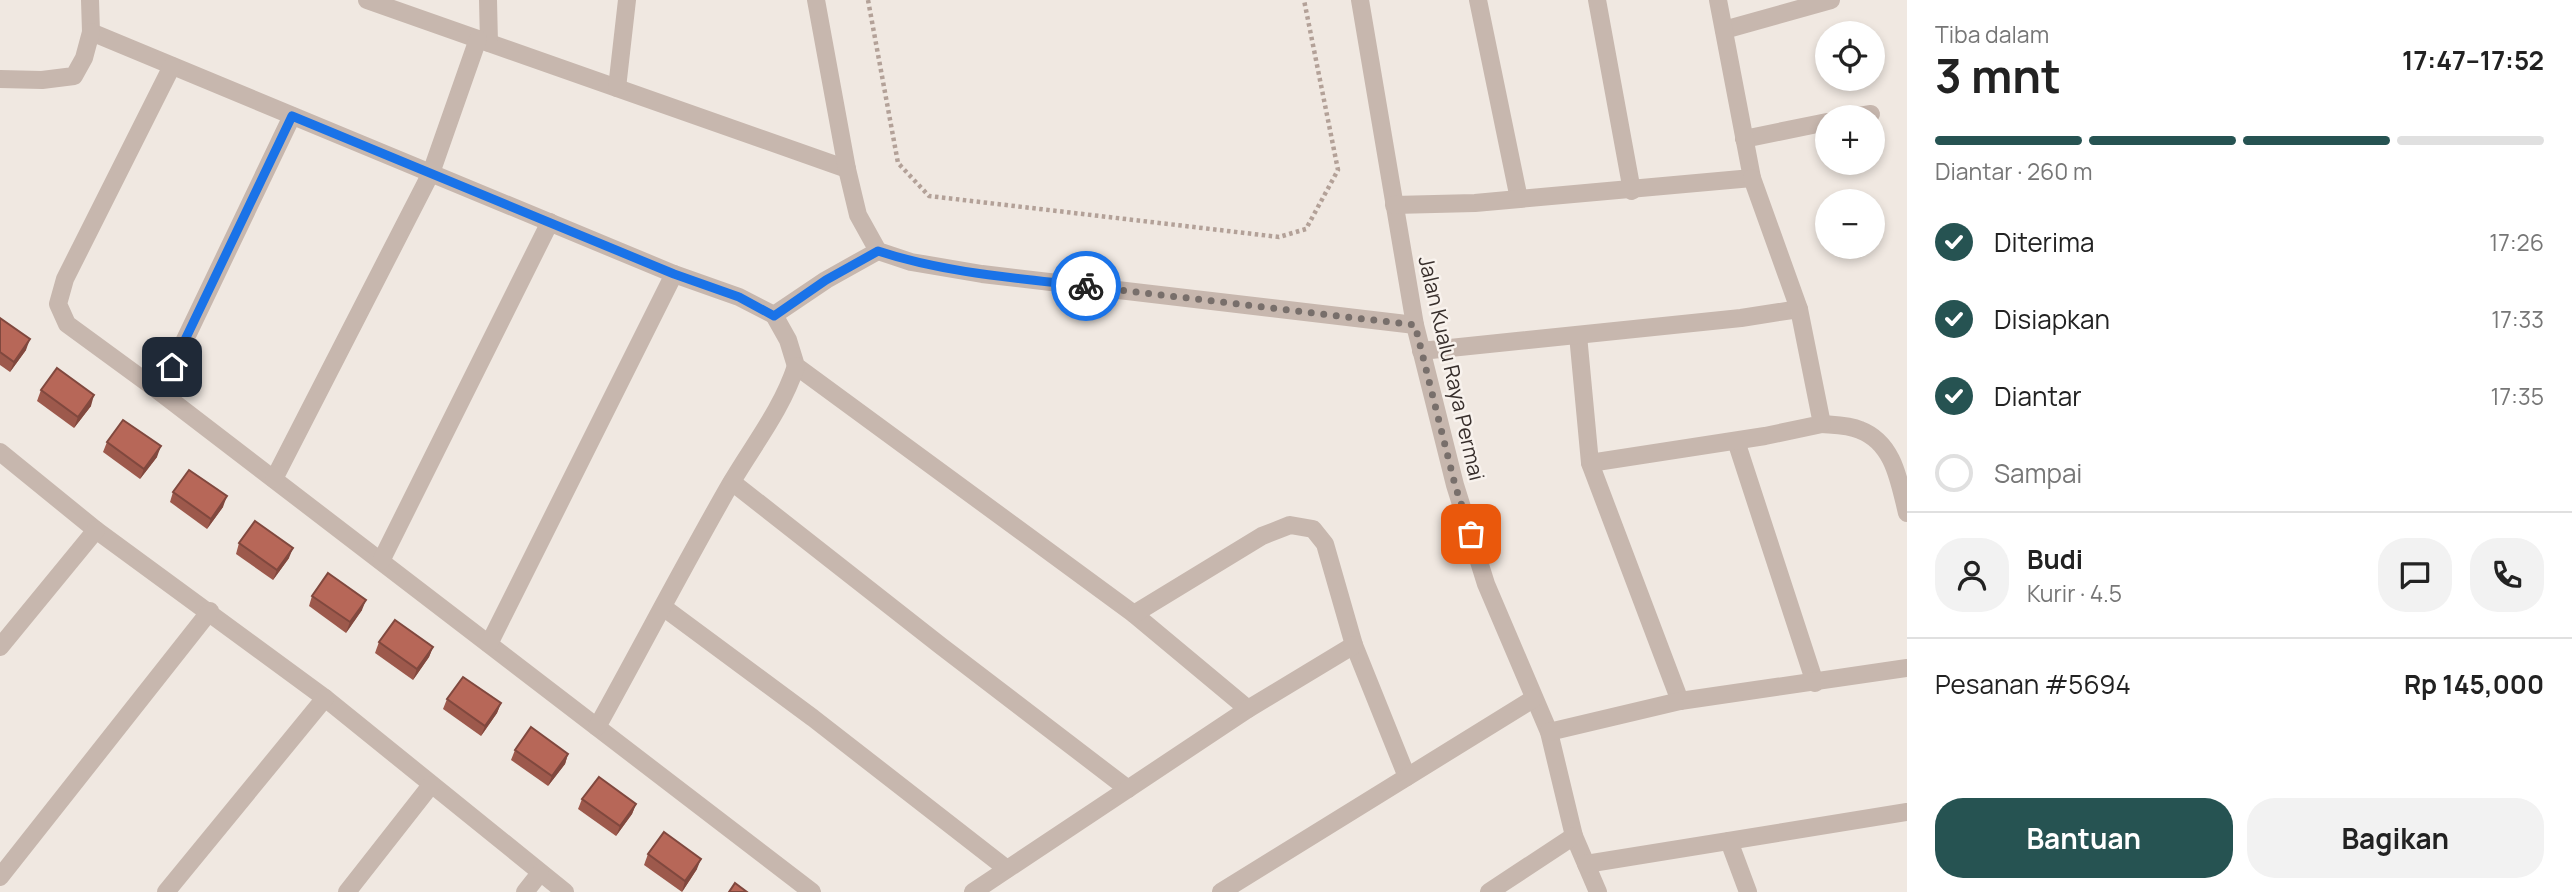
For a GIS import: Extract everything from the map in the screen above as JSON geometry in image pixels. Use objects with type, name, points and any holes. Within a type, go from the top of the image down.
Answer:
[{"type":"street","points":[[0,79],[42,80],[74,76],[84,58],[91,32],[90,0]]},
{"type":"street","points":[[367,0],[847,169]]},
{"type":"street","points":[[274,479],[431,173],[484,41],[488,0]]},
{"type":"street","points":[[617,88],[626,0]]},
{"type":"street","points":[[816,0],[858,215],[878,251],[911,262],[982,274],[1415,325]]},
{"type":"street","name":"Jalan Kualu Raya Permai","points":[[1360,0],[1415,325],[1455,485],[1486,584],[1549,732],[1574,836],[1598,892]]},
{"type":"street","points":[[1478,0],[1519,199]]},
{"type":"street","points":[[1597,0],[1632,191]]},
{"type":"street","points":[[1718,0],[1752,178],[1799,309],[1822,424]]},
{"type":"street","points":[[1724,30],[1831,0]]},
{"type":"street","points":[[91,32],[674,274],[739,297],[774,316],[788,340],[796,366],[1134,614],[1248,709]]},
{"type":"street","points":[[172,66],[65,279],[58,304],[67,324],[160,392],[812,892]]},
{"type":"street","points":[[160,392],[292,116]]},
{"type":"street","points":[[1744,139],[1815,124]]},
{"type":"street","points":[[1394,205],[1475,203],[1560,194],[1632,191],[1752,178]]},
{"type":"street","points":[[381,561],[550,222]]},
{"type":"street","points":[[774,316],[826,280],[878,251]]},
{"type":"street","points":[[489,644],[674,274]]},
{"type":"street","points":[[1422,351],[1741,318],[1799,309]]},
{"type":"street","points":[[1578,335],[1590,463],[1681,701]]},
{"type":"street","points":[[597,727],[732,482],[775,414],[796,366]]},
{"type":"street","points":[[1590,463],[1736,441],[1822,424],[1860,430],[1884,445],[1895,467],[1907,513]]},
{"type":"street","points":[[1736,441],[1815,683]]},
{"type":"street","points":[[0,452],[96,530],[326,698],[565,892]]},
{"type":"street","points":[[732,482],[1129,789]]},
{"type":"street","points":[[1134,614],[1262,536],[1290,525],[1313,529],[1325,544],[1354,645],[1407,777]]},
{"type":"street","points":[[0,647],[96,530]]},
{"type":"street","points":[[663,607],[813,718],[1007,869]]},
{"type":"street","points":[[0,877],[210,611]]},
{"type":"street","points":[[973,892],[1248,709],[1354,645]]},
{"type":"street","points":[[1549,732],[1681,701],[1907,668]]},
{"type":"street","points":[[166,892],[326,698]]},
{"type":"street","points":[[1224,891],[1533,699]]},
{"type":"street","points":[[347,892],[430,785]]},
{"type":"street","points":[[1586,864],[1907,812]]},
{"type":"street","points":[[1489,892],[1574,836]]},
{"type":"street","points":[[1729,841],[1748,892]]},
{"type":"street","points":[[525,892],[540,873]]},
{"type":"path","points":[[868,0],[898,163],[929,196],[1279,237],[1306,229],[1338,170],[1304,0]]},
{"type":"building","points":[[0,318],[30,339],[14,362],[0,352]]},
{"type":"building","points":[[57,368],[94,395],[78,417],[41,390]]},
{"type":"building","points":[[123,420],[161,446],[144,469],[107,442]]},
{"type":"building","points":[[189,470],[227,496],[211,519],[173,492]]},
{"type":"building","points":[[255,521],[293,548],[277,570],[239,543]]},
{"type":"building","points":[[328,573],[366,600],[350,622],[312,596]]},
{"type":"building","points":[[395,620],[433,647],[417,669],[379,642]]},
{"type":"building","points":[[463,677],[501,703],[485,726],[447,699]]},
{"type":"building","points":[[531,727],[568,754],[552,776],[515,750]]},
{"type":"building","points":[[599,777],[636,804],[620,826],[582,799]]},
{"type":"building","points":[[664,832],[701,859],[685,881],[648,854]]},
{"type":"building","points":[[735,883],[747,892],[729,892]]},
{"type":"way so far","points":[[1086,286],[1415,325],[1455,485],[1471,534]]},
{"type":"route","points":[[172,367],[292,116],[674,274],[739,297],[774,316],[826,280],[878,251],[911,262],[982,274],[1086,286]]}]
